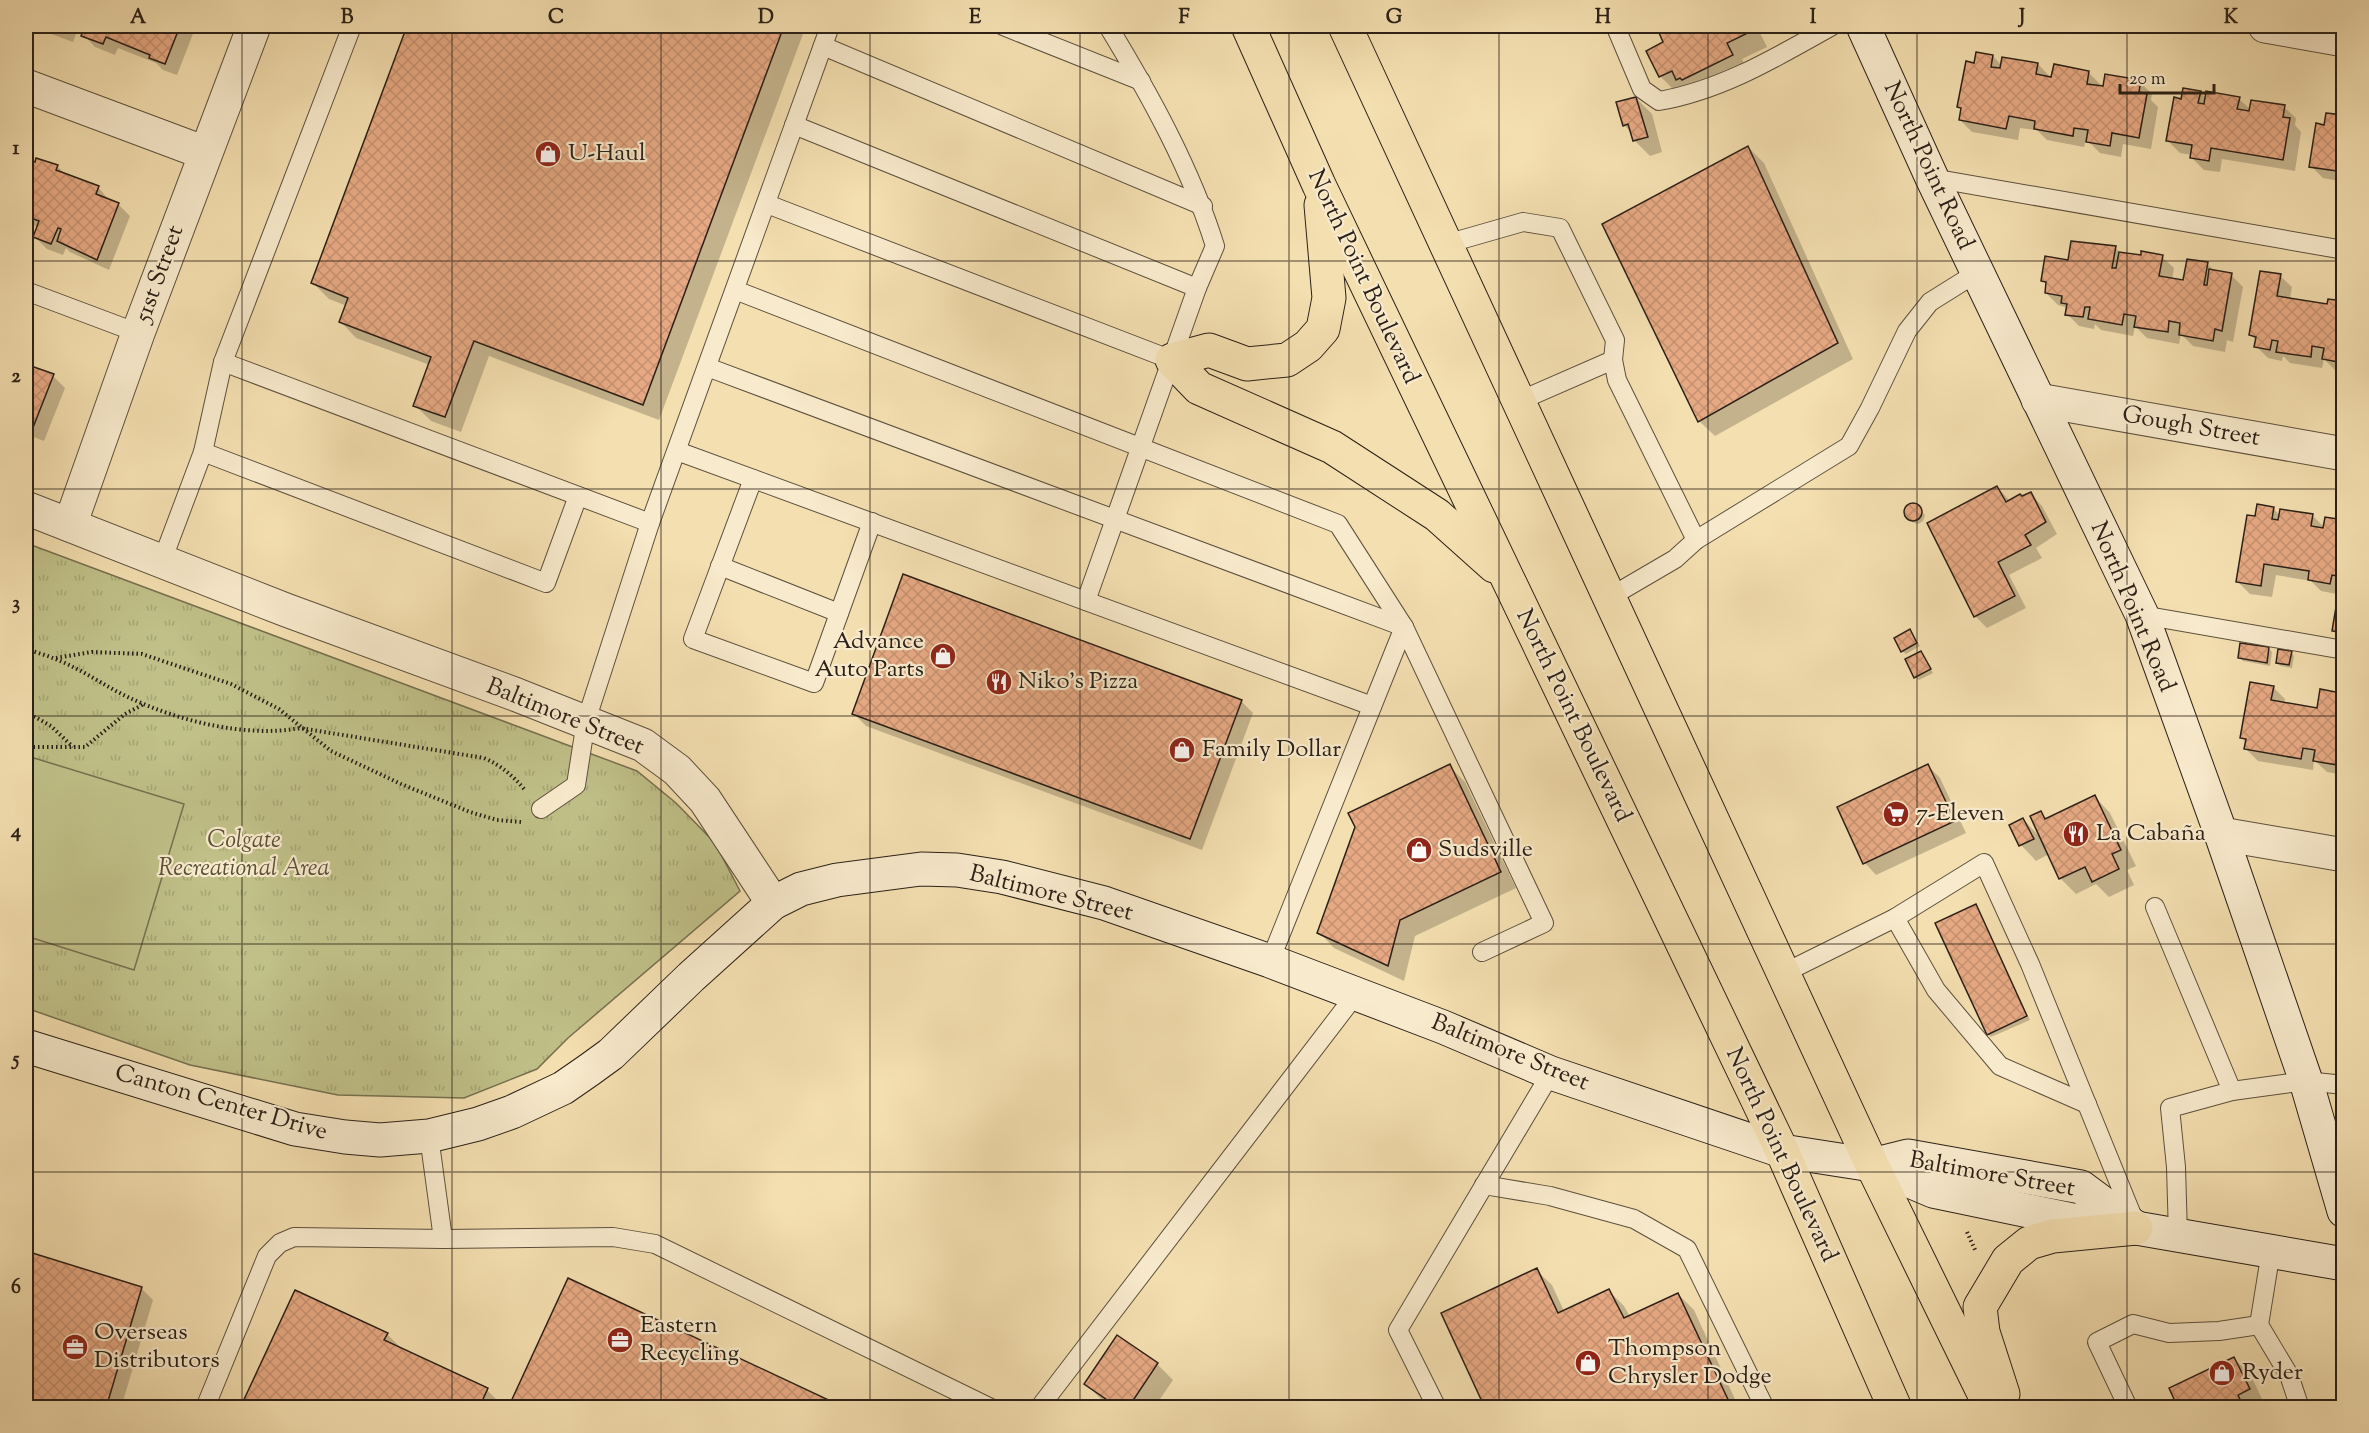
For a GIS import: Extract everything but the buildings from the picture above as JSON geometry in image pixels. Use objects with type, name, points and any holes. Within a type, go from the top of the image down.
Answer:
[{"type":"main road","name":"North Point Boulevard","points":[[1248,26],[1319,185],[1782,1151],[1894,1407]]},
{"type":"main road","points":[[1345,26],[1872,1165],[1991,1407]]},
{"type":"main road","points":[[1319,185],[1329,298],[1323,329],[1308,346],[1287,360],[1247,364],[1209,350],[1172,360],[1199,388],[1332,447],[1437,515],[1506,577]]},
{"type":"main road","points":[[2008,1407],[1983,1332],[1980,1307],[2008,1260],[2029,1243],[2053,1236],[2136,1228]]},
{"type":"street","name":"51st Street","points":[[70,525],[138,333],[254,26]]},
{"type":"street","name":"North Point Road","points":[[1863,26],[1932,178],[2142,615],[2221,834],[2306,1081],[2343,1211]]},
{"type":"street","points":[[2265,26],[2343,40]]},
{"type":"street","points":[[26,86],[205,153]]},
{"type":"street","name":"Gough Street","points":[[2038,400],[2343,454]]},
{"type":"street","name":"Baltimore Street","points":[[26,508],[286,610],[586,721],[643,745],[677,770],[705,800],[773,903],[801,890],[837,880],[921,869],[957,870],[1002,877],[1104,903],[1270,961],[1443,1027],[1551,1073],[1782,1151],[1872,1165],[1933,1191],[2077,1221],[2136,1228],[2343,1264]]},
{"type":"street","points":[[2221,834],[2343,855]]},
{"type":"street","name":"Canton Center Drive","points":[[26,1046],[295,1129],[380,1140],[429,1136],[478,1124],[512,1112],[563,1088],[590,1070],[611,1054],[773,903]]},
{"type":"lane","points":[[162,561],[203,452],[223,362],[352,26]]},
{"type":"lane","points":[[541,809],[576,785],[586,721],[650,523],[830,26]]},
{"type":"lane","points":[[1003,26],[1141,81]]},
{"type":"lane","points":[[1086,601],[1197,288],[1215,246],[1203,206],[1141,81],[1108,26]]},
{"type":"lane","points":[[1618,26],[1617,30],[1642,89],[1659,101],[1687,96],[1762,66],[1832,26]]},
{"type":"lane","points":[[823,46],[1203,206]]},
{"type":"lane","points":[[794,125],[1197,288]]},
{"type":"lane","points":[[1932,178],[2343,250]]},
{"type":"lane","points":[[767,204],[1172,360]]},
{"type":"lane","points":[[1446,244],[1523,222],[1560,228],[1615,340],[1613,360],[1617,380],[1696,540]]},
{"type":"lane","points":[[1610,597],[1675,559],[1696,540],[1849,446],[1907,331],[1930,302],[1978,272]]},
{"type":"lane","points":[[735,290],[1338,524],[1404,627],[1544,923],[1482,952]]},
{"type":"lane","points":[[26,291],[138,333]]},
{"type":"lane","points":[[1519,401],[1613,360]]},
{"type":"lane","points":[[223,362],[650,523]]},
{"type":"lane","points":[[707,367],[1404,627]]},
{"type":"lane","points":[[677,451],[1372,706]]},
{"type":"lane","points":[[203,452],[546,583],[578,496]]},
{"type":"lane","points":[[753,478],[693,639],[814,683],[872,522]]},
{"type":"lane","points":[[720,566],[839,613]]},
{"type":"lane","points":[[2142,615],[2343,650]]},
{"type":"lane","points":[[1270,961],[1404,627]]},
{"type":"lane","points":[[1784,973],[1895,918],[1984,863],[2030,964],[2136,1228]]},
{"type":"lane","points":[[2156,908],[2232,1091]]},
{"type":"lane","points":[[1895,918],[1936,990],[2000,1066],[2087,1104]]},
{"type":"lane","points":[[1039,1407],[1356,994]]},
{"type":"lane","points":[[1437,1407],[1398,1330],[1551,1073]]},
{"type":"lane","points":[[2178,1235],[2176,1167],[2170,1108],[2232,1091],[2306,1081],[2343,1085]]},
{"type":"lane","points":[[429,1136],[443,1239]]},
{"type":"lane","points":[[1484,1185],[1550,1196],[1634,1219],[1688,1249],[1766,1407]]},
{"type":"lane","points":[[205,1407],[267,1256],[280,1243],[294,1238],[613,1237],[655,1244],[991,1407]]},
{"type":"lane","points":[[2271,1251],[2259,1326],[2289,1375],[2300,1407]]},
{"type":"lane","points":[[2126,1403],[2097,1342],[2133,1324],[2169,1333],[2259,1326]]},
{"type":"path","points":[[26,649],[55,658],[144,704],[209,724],[245,730],[280,732],[300,728],[484,758],[512,773],[541,809],[523,822],[496,820],[470,812],[401,784],[332,752],[300,728],[279,709],[231,684],[142,654],[92,652],[55,658]]},
{"type":"path","points":[[29,747],[85,747],[125,714],[144,704]]},
{"type":"path","points":[[26,712],[51,726],[73,747]]},
{"type":"path","points":[[26,740],[29,747],[26,759]]},
{"type":"path","points":[[1965,1227],[1978,1256]]},
{"type":"green space","name":"Colgate Recreational Area","points":[[26,543],[637,771],[676,803],[715,843],[740,891],[568,1038],[537,1069],[464,1098],[338,1095],[190,1065],[26,1008]]},
{"type":"green space","points":[[34,758],[184,804],[134,970],[26,936],[26,787]]},
{"type":"place","name":"U-Haul","points":[[548,154]]},
{"type":"place","name":"Advance Auto Parts","points":[[943,656]]},
{"type":"place","name":"Niko's Pizza","points":[[999,682]]},
{"type":"place","name":"Family Dollar","points":[[1182,750]]},
{"type":"place","name":"7-Eleven","points":[[1896,814]]},
{"type":"place","name":"La Cabaña","points":[[2076,834]]},
{"type":"place","name":"Sudsville","points":[[1419,850]]},
{"type":"place","name":"Eastern Recycling","points":[[620,1340]]},
{"type":"place","name":"Overseas Distributors","points":[[75,1347]]},
{"type":"place","name":"Thompson Chrysler Dodge","points":[[1588,1363]]},
{"type":"place","name":"Ryder","points":[[2222,1373]]}]
